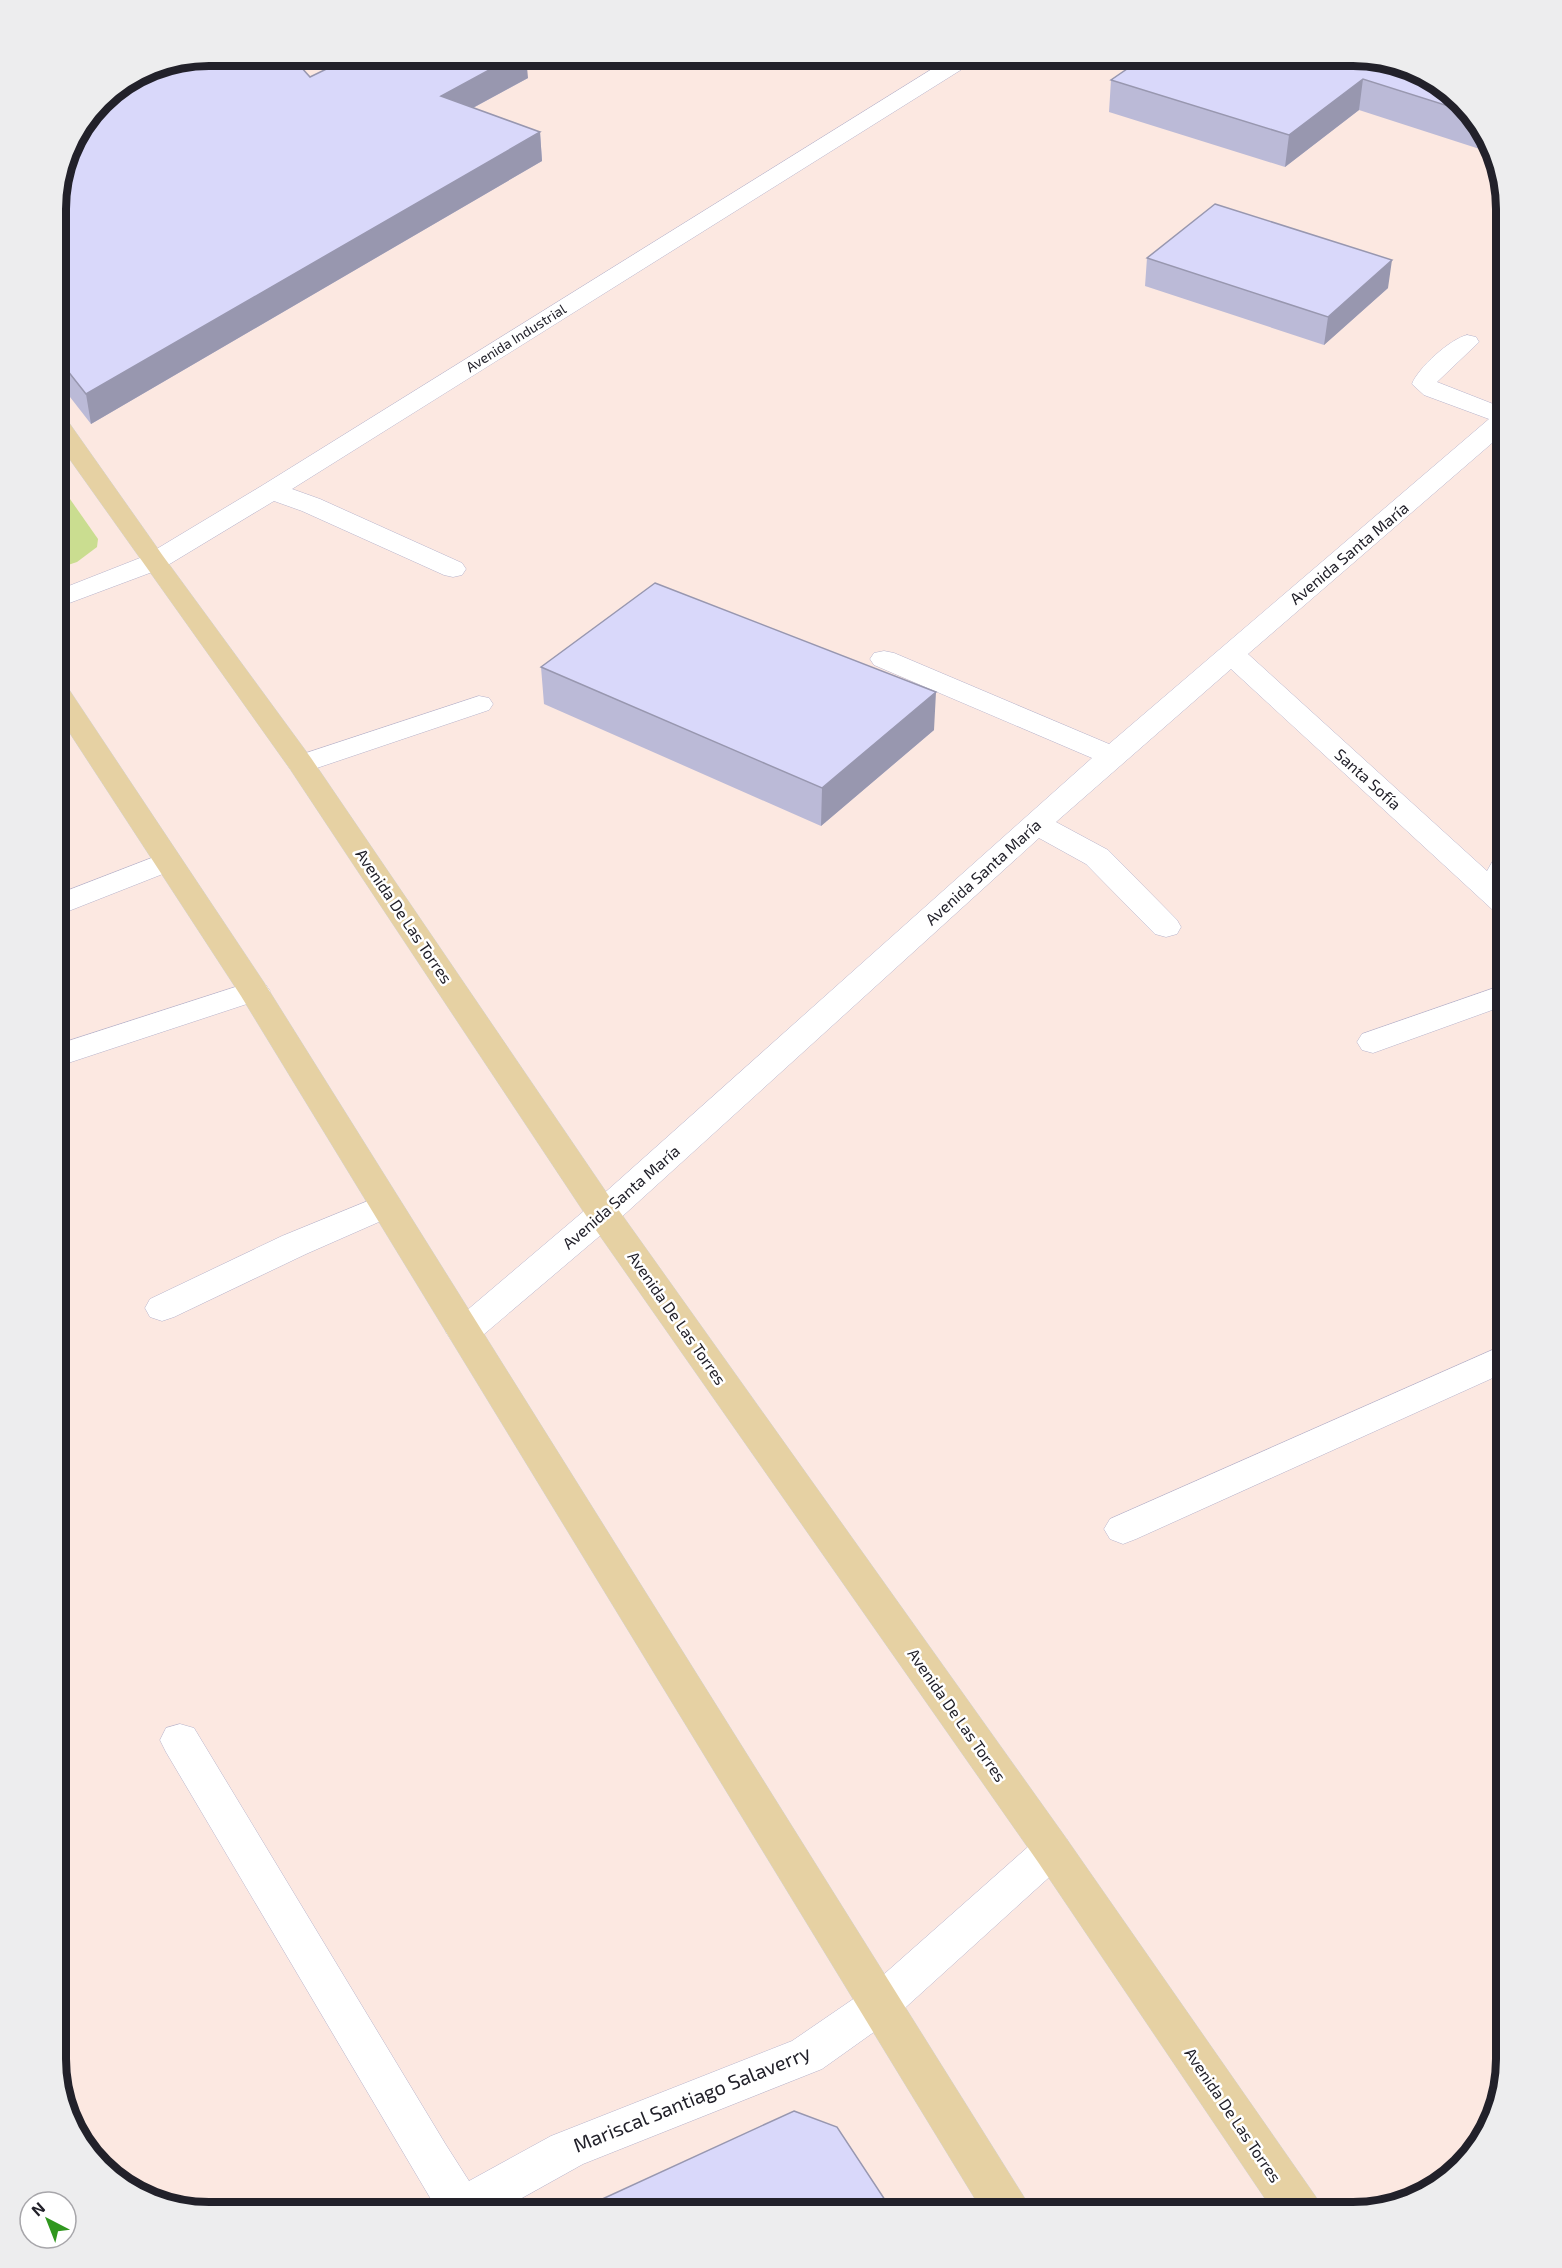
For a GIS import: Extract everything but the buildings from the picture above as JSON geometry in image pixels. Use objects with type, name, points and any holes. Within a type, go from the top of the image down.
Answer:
[{"type":"main road","name":"Avenida De Las Torres","points":[[66,436],[154,562],[302,764],[603,1214],[1052,1850],[1293,2202]]},
{"type":"main road","points":[[66,706],[254,991],[1002,2202]]},
{"type":"street","name":"Avenida Industrial","points":[[66,596],[154,562],[272,491],[951,66]]},
{"type":"street","points":[[1467,342],[1427,376],[1424,384],[1433,390],[1496,414]]},
{"type":"street","name":"Avenida Santa María","points":[[464,1332],[603,1214],[1112,756],[1496,427]]},
{"type":"street","points":[[1479,443],[1496,450]]},
{"type":"street","points":[[272,491],[311,505],[453,569]]},
{"type":"street","name":"Santa Sofía","points":[[1230,653],[1496,895]]},
{"type":"street","points":[[884,659],[1112,756]]},
{"type":"street","points":[[302,764],[479,704]]},
{"type":"street","points":[[1036,824],[1097,857],[1166,927]]},
{"type":"street","points":[[66,902],[166,861]]},
{"type":"street","points":[[66,1053],[254,991]]},
{"type":"street","points":[[1373,1042],[1496,998]]},
{"type":"street","points":[[162,1308],[294,1245],[385,1206]]},
{"type":"street","points":[[1123,1529],[1496,1361]]},
{"type":"street","points":[[180,1740],[453,2202]]},
{"type":"street","name":"Mariscal Santiago Salaverry","points":[[473,2202],[567,2150],[807,2055],[880,2004],[1052,1850]]},
{"type":"shaded area","points":[[200,66],[1362,66],[1386,70],[1464,119],[1485,154],[1495,190],[1496,209],[1496,2059],[1491,2096],[1477,2130],[1454,2160],[1424,2183],[1390,2197],[1353,2202],[200,2202],[163,2194],[130,2178],[108,2160],[85,2130],[71,2096],[66,2059],[66,200],[77,154],[90,130],[115,101],[137,85],[163,74]]},
{"type":"green space","points":[[66,493],[98,539],[97,547],[77,562],[66,566]]}]
